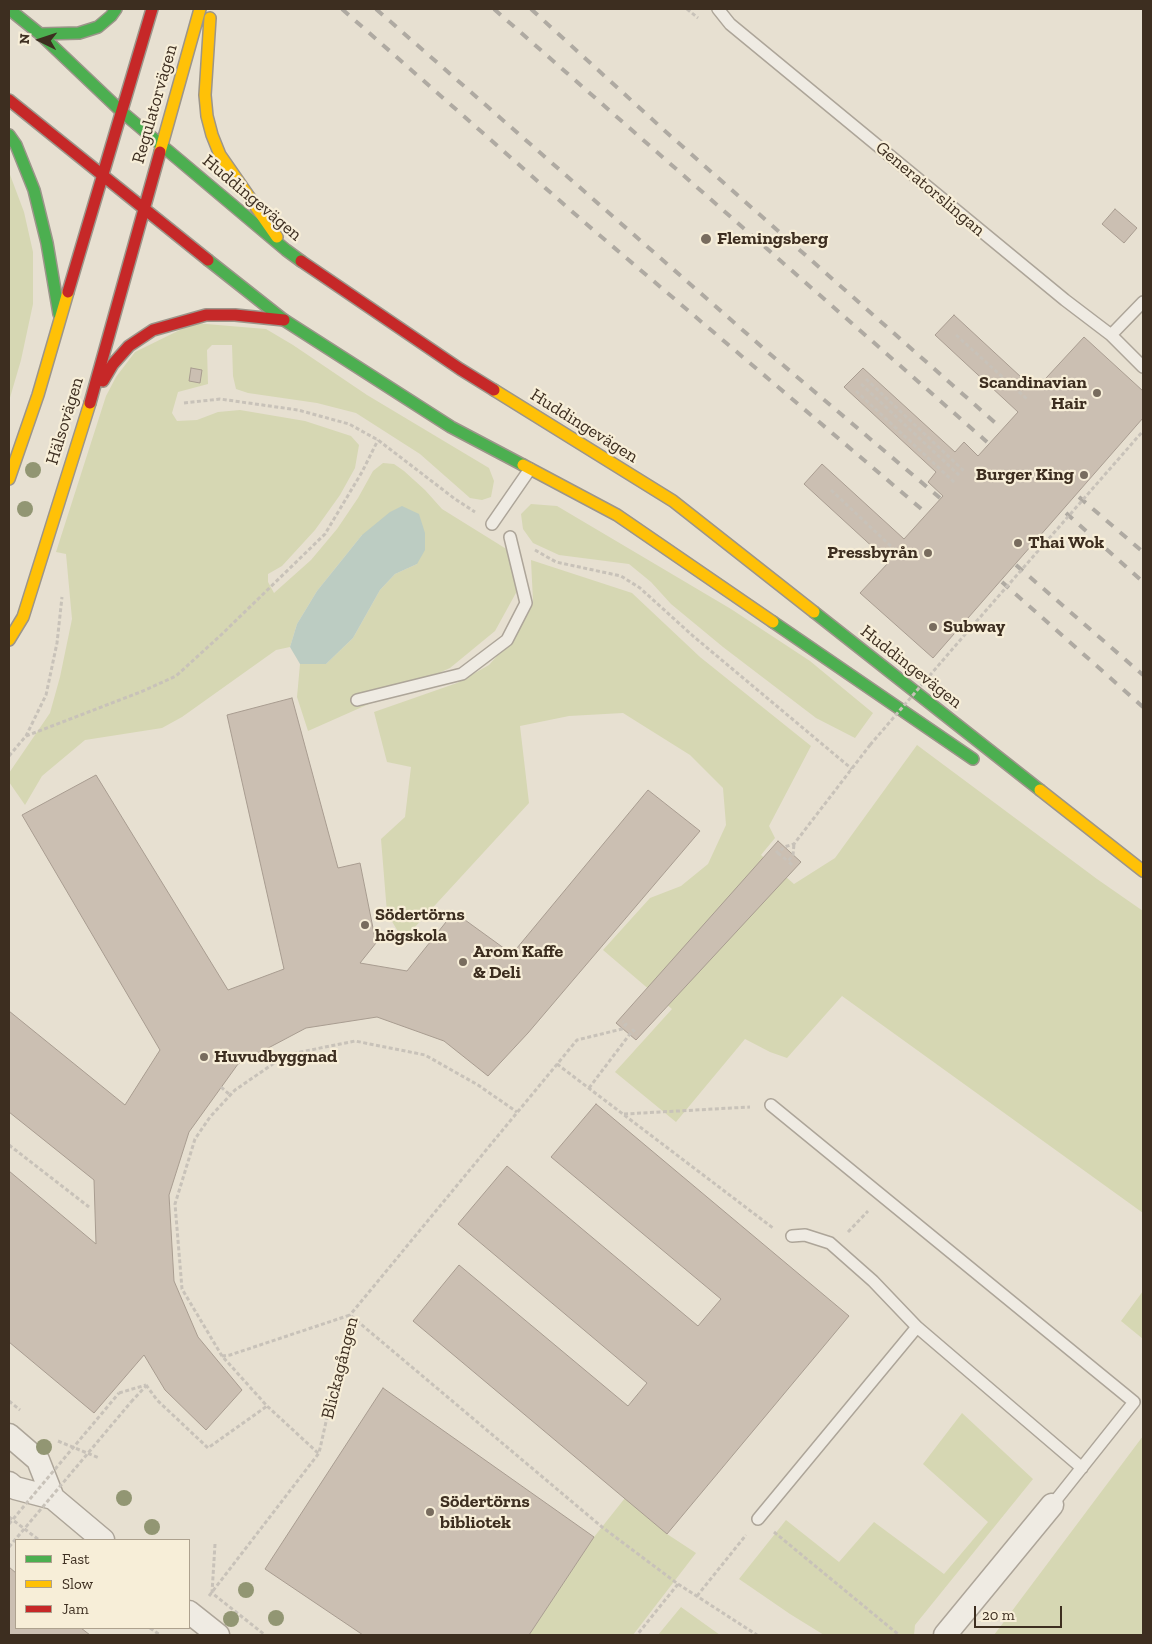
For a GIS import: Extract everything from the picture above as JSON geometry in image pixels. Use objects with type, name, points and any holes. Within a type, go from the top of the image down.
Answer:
[{"type":"main road","name":"Huddingevägen","points":[[9,9],[40,34],[122,112],[286,250],[460,369],[672,502],[1143,871]]},
{"type":"main road","name":"Regulatorvägen","points":[[103,176],[152,9]]},
{"type":"main road","name":"Regulatorvägen","points":[[145,208],[200,9]]},
{"type":"main road","points":[[210,9],[205,95],[209,125],[220,155],[286,250]]},
{"type":"main road","points":[[40,34],[79,33],[98,26],[113,13]]},
{"type":"main road","name":"Huddingevägen","points":[[9,100],[284,320],[452,427],[617,515],[980,764]]},
{"type":"main road","points":[[9,135],[16,145],[34,190],[47,243],[60,320]]},
{"type":"main road","name":"Hälsovägen","points":[[9,479],[11,463],[38,394],[103,176]]},
{"type":"main road","name":"Hälsovägen","points":[[9,640],[22,617],[90,404],[145,208]]},
{"type":"main road","points":[[90,404],[112,364],[128,346],[153,330],[206,315],[236,315],[284,320]]},
{"type":"main road","points":[[1045,809],[1143,876]]},
{"type":"street","points":[[9,1435],[38,1460],[53,1498]]},
{"type":"street","points":[[9,1483],[15,1488],[53,1498],[102,1539]]},
{"type":"street","points":[[944,1635],[1052,1505]]},
{"type":"street","points":[[190,1613],[218,1635]]},
{"type":"lane","name":"Generatorslingan","points":[[718,9],[730,24],[1065,300],[1111,335],[1143,367]]},
{"type":"lane","points":[[1111,335],[1143,302]]},
{"type":"lane","points":[[492,524],[530,469]]},
{"type":"lane","points":[[357,700],[462,674],[507,640],[526,603],[510,537]]},
{"type":"lane","points":[[771,1105],[1134,1402],[1052,1505]]},
{"type":"lane","points":[[792,1236],[805,1235],[830,1243],[873,1281],[917,1327],[1082,1468]]},
{"type":"lane","points":[[758,1519],[917,1327]]},
{"type":"path","points":[[956,335],[1028,400]]},
{"type":"path","points":[[866,379],[964,472]]},
{"type":"path","points":[[861,384],[960,476]]},
{"type":"path","points":[[856,390],[955,483]]},
{"type":"path","points":[[184,403],[220,398],[298,410],[349,424],[378,440],[455,499],[492,524]]},
{"type":"path","points":[[792,865],[777,852],[784,847],[794,844],[870,745],[1143,431]]},
{"type":"path","points":[[26,736],[143,691],[176,676],[222,635],[325,534],[362,472],[378,440]]},
{"type":"path","points":[[831,490],[896,551]]},
{"type":"path","points":[[510,537],[556,562],[621,576],[640,588],[693,636],[852,768]]},
{"type":"path","points":[[9,756],[26,736],[46,695],[57,643],[62,591]]},
{"type":"path","points":[[788,861],[794,855],[794,844]]},
{"type":"path","name":"Blickagången","points":[[319,1453],[350,1315],[577,1040],[622,1028],[625,1022],[633,1030]]},
{"type":"path","points":[[589,1088],[633,1030],[637,1034]]},
{"type":"path","points":[[212,1593],[319,1453],[267,1406],[222,1356],[182,1289],[175,1204],[195,1139],[210,1116],[230,1095],[286,1055],[355,1041],[425,1055],[478,1084],[517,1112]]},
{"type":"path","points":[[557,1064],[777,1232]]},
{"type":"path","points":[[221,1087],[230,1095]]},
{"type":"path","points":[[624,1114],[771,1105]]},
{"type":"path","points":[[9,1145],[90,1207]]},
{"type":"path","points":[[222,1356],[350,1315],[602,1527],[678,1584],[757,1635]]},
{"type":"path","points":[[146,1385],[157,1400],[208,1448],[267,1406]]},
{"type":"path","points":[[9,1524],[119,1393],[146,1385]]},
{"type":"path","points":[[16,1539],[146,1385]]},
{"type":"path","points":[[9,1401],[23,1412]]},
{"type":"path","points":[[52,1436],[59,1442],[99,1458]]},
{"type":"path","points":[[9,1517],[38,1539]]},
{"type":"path","points":[[697,1596],[758,1519],[899,1635]]},
{"type":"path","points":[[212,1593],[214,1544]]},
{"type":"path","points":[[636,1635],[678,1584]]},
{"type":"path","points":[[212,1593],[265,1635]]},
{"type":"green space","points":[[9,172],[24,212],[33,252],[33,304],[21,360],[9,401]]},
{"type":"green space","points":[[194,323],[266,329],[367,395],[489,468],[494,481],[491,497],[482,500],[470,498],[420,454],[356,413],[317,403],[248,393],[236,389],[233,376],[232,345],[212,345],[207,350],[208,384],[178,392],[172,413],[177,421],[197,420],[218,412],[240,410],[305,421],[351,436],[359,445],[355,468],[340,495],[315,530],[282,566],[268,574],[268,582],[274,593],[311,560],[337,529],[373,471],[383,463],[394,464],[425,490],[442,509],[508,550],[517,591],[495,631],[450,668],[308,731],[297,697],[300,664],[326,664],[353,638],[380,590],[395,574],[417,564],[362,535],[317,591],[297,624],[290,647],[276,650],[182,717],[162,728],[85,740],[42,776],[25,805],[9,782],[9,773],[50,713],[60,677],[72,619],[66,554],[56,552],[106,396],[116,377],[135,352]]},
{"type":"green space","points":[[531,504],[557,506],[731,609],[810,661],[873,713],[855,738],[816,718],[723,647],[671,604],[651,582],[629,564],[559,555],[533,543],[523,529],[521,514]]},
{"type":"green space","points":[[531,560],[632,593],[700,657],[811,746],[769,826],[775,838],[761,855],[794,884],[835,858],[917,745],[1143,911],[1143,1213],[842,996],[787,1058],[770,1052],[745,1039],[676,1122],[615,1072],[672,1009],[603,950],[650,898],[681,886],[708,864],[726,825],[723,788],[690,755],[623,713],[569,716],[520,726],[529,803],[403,940],[387,913],[381,839],[405,817],[411,767],[387,762],[374,712],[457,683],[489,665],[518,632],[533,601]]},
{"type":"green space","points":[[1143,1291],[1143,1339],[1121,1321]]},
{"type":"green space","points":[[962,1413],[1033,1479],[915,1625],[914,1635],[824,1635],[739,1579],[786,1520],[839,1562],[874,1522],[944,1574],[988,1522],[923,1464]]},
{"type":"green space","points":[[1143,1436],[1143,1635],[994,1635]]},
{"type":"green space","points":[[625,1498],[667,1534],[696,1553],[633,1635],[529,1635],[594,1537]]},
{"type":"green space","points":[[681,1607],[720,1635],[658,1635]]},
{"type":"shaded area","points":[[402,506],[419,514],[425,533],[425,550],[417,564],[395,574],[380,590],[353,638],[326,664],[300,664],[290,647],[297,624],[317,591],[362,535],[390,512]]},
{"type":"building","points":[[1115,209],[1137,228],[1124,243],[1102,224]]},
{"type":"building","points":[[954,315],[1035,390],[1084,337],[1143,391],[1143,418],[933,658],[860,593],[889,562],[804,484],[822,464],[904,539],[943,496],[928,482],[936,472],[844,387],[863,368],[955,452],[964,442],[978,456],[1018,412],[935,335]]},
{"type":"building","points":[[191,368],[202,370],[200,383],[189,381]]},
{"type":"building","name":"Huvudbyggnad","points":[[292,698],[338,868],[360,863],[376,943],[360,963],[407,971],[454,912],[512,954],[648,790],[700,831],[528,1033],[488,1076],[444,1041],[377,1017],[306,1028],[238,1064],[189,1132],[169,1195],[174,1281],[198,1337],[242,1390],[206,1430],[165,1390],[144,1355],[94,1413],[9,1342],[9,1171],[96,1244],[94,1180],[9,1112],[9,1011],[125,1105],[160,1050],[22,815],[96,775],[228,990],[284,969],[227,715]]},
{"type":"building","points":[[778,841],[801,862],[636,1040],[616,1023]]},
{"type":"building","points":[[596,1104],[849,1316],[667,1534],[413,1321],[459,1265],[628,1406],[647,1383],[458,1224],[507,1166],[698,1326],[721,1299],[551,1157]]},
{"type":"building","name":"Södertörns bibliotek","points":[[383,1388],[594,1537],[529,1635],[363,1635],[265,1569]]},
{"type":"building","points":[[9,1567],[15,1572],[15,1629],[82,1629],[90,1635],[9,1635]]},
{"type":"railway","points":[[342,9],[584,222],[925,512]]},
{"type":"railway","points":[[376,9],[770,354],[940,498]]},
{"type":"railway","points":[[494,9],[987,442]]},
{"type":"railway","points":[[531,9],[665,131],[1000,427]]},
{"type":"railway","points":[[1079,497],[1143,552]]},
{"type":"railway","points":[[1066,513],[1143,582]]},
{"type":"railway","points":[[1016,565],[1143,675]]},
{"type":"railway","points":[[1002,582],[1143,707]]},
{"type":"traffic: fast","points":[[9,9],[40,34],[122,112],[301,261]]},
{"type":"traffic: fast","points":[[40,34],[79,33],[98,27],[116,9]]},
{"type":"traffic: fast","points":[[9,135],[16,145],[34,190],[47,243],[59,314]]},
{"type":"traffic: fast","points":[[208,260],[284,320],[451,427],[523,465]]},
{"type":"traffic: fast","points":[[814,612],[1040,790]]},
{"type":"traffic: fast","points":[[773,622],[973,759]]},
{"type":"traffic: slow","points":[[160,152],[200,9]]},
{"type":"traffic: slow","points":[[210,18],[205,95],[207,116],[212,135],[220,155],[277,237]]},
{"type":"traffic: slow","points":[[9,479],[38,395],[68,292]]},
{"type":"traffic: slow","points":[[494,390],[673,501],[814,612]]},
{"type":"traffic: slow","points":[[9,640],[23,617],[90,403]]},
{"type":"traffic: slow","points":[[523,465],[617,515],[773,622]]},
{"type":"traffic: slow","points":[[1040,790],[1143,871]]},
{"type":"traffic: jam","points":[[68,292],[152,9]]},
{"type":"traffic: jam","points":[[9,100],[208,260]]},
{"type":"traffic: jam","points":[[90,403],[160,152]]},
{"type":"traffic: jam","points":[[301,261],[494,390]]},
{"type":"traffic: jam","points":[[103,381],[113,364],[129,346],[153,330],[206,315],[235,315],[284,320]]},
{"type":"place","name":"Flemingsberg","points":[[706,239]]},
{"type":"place","name":"Scandinavian Hair","points":[[1097,393]]},
{"type":"place","name":"Burger King","points":[[1084,475]]},
{"type":"place","name":"Thai Wok","points":[[1018,543]]},
{"type":"place","name":"Pressbyrån","points":[[928,553]]},
{"type":"place","name":"Subway","points":[[933,627]]},
{"type":"place","name":"Södertörns högskola","points":[[365,925]]},
{"type":"place","name":"Arom Kaffe & Deli","points":[[463,962]]},
{"type":"place","name":"Huvudbyggnad","points":[[204,1057]]},
{"type":"place","name":"Södertörns bibliotek","points":[[430,1512]]}]
